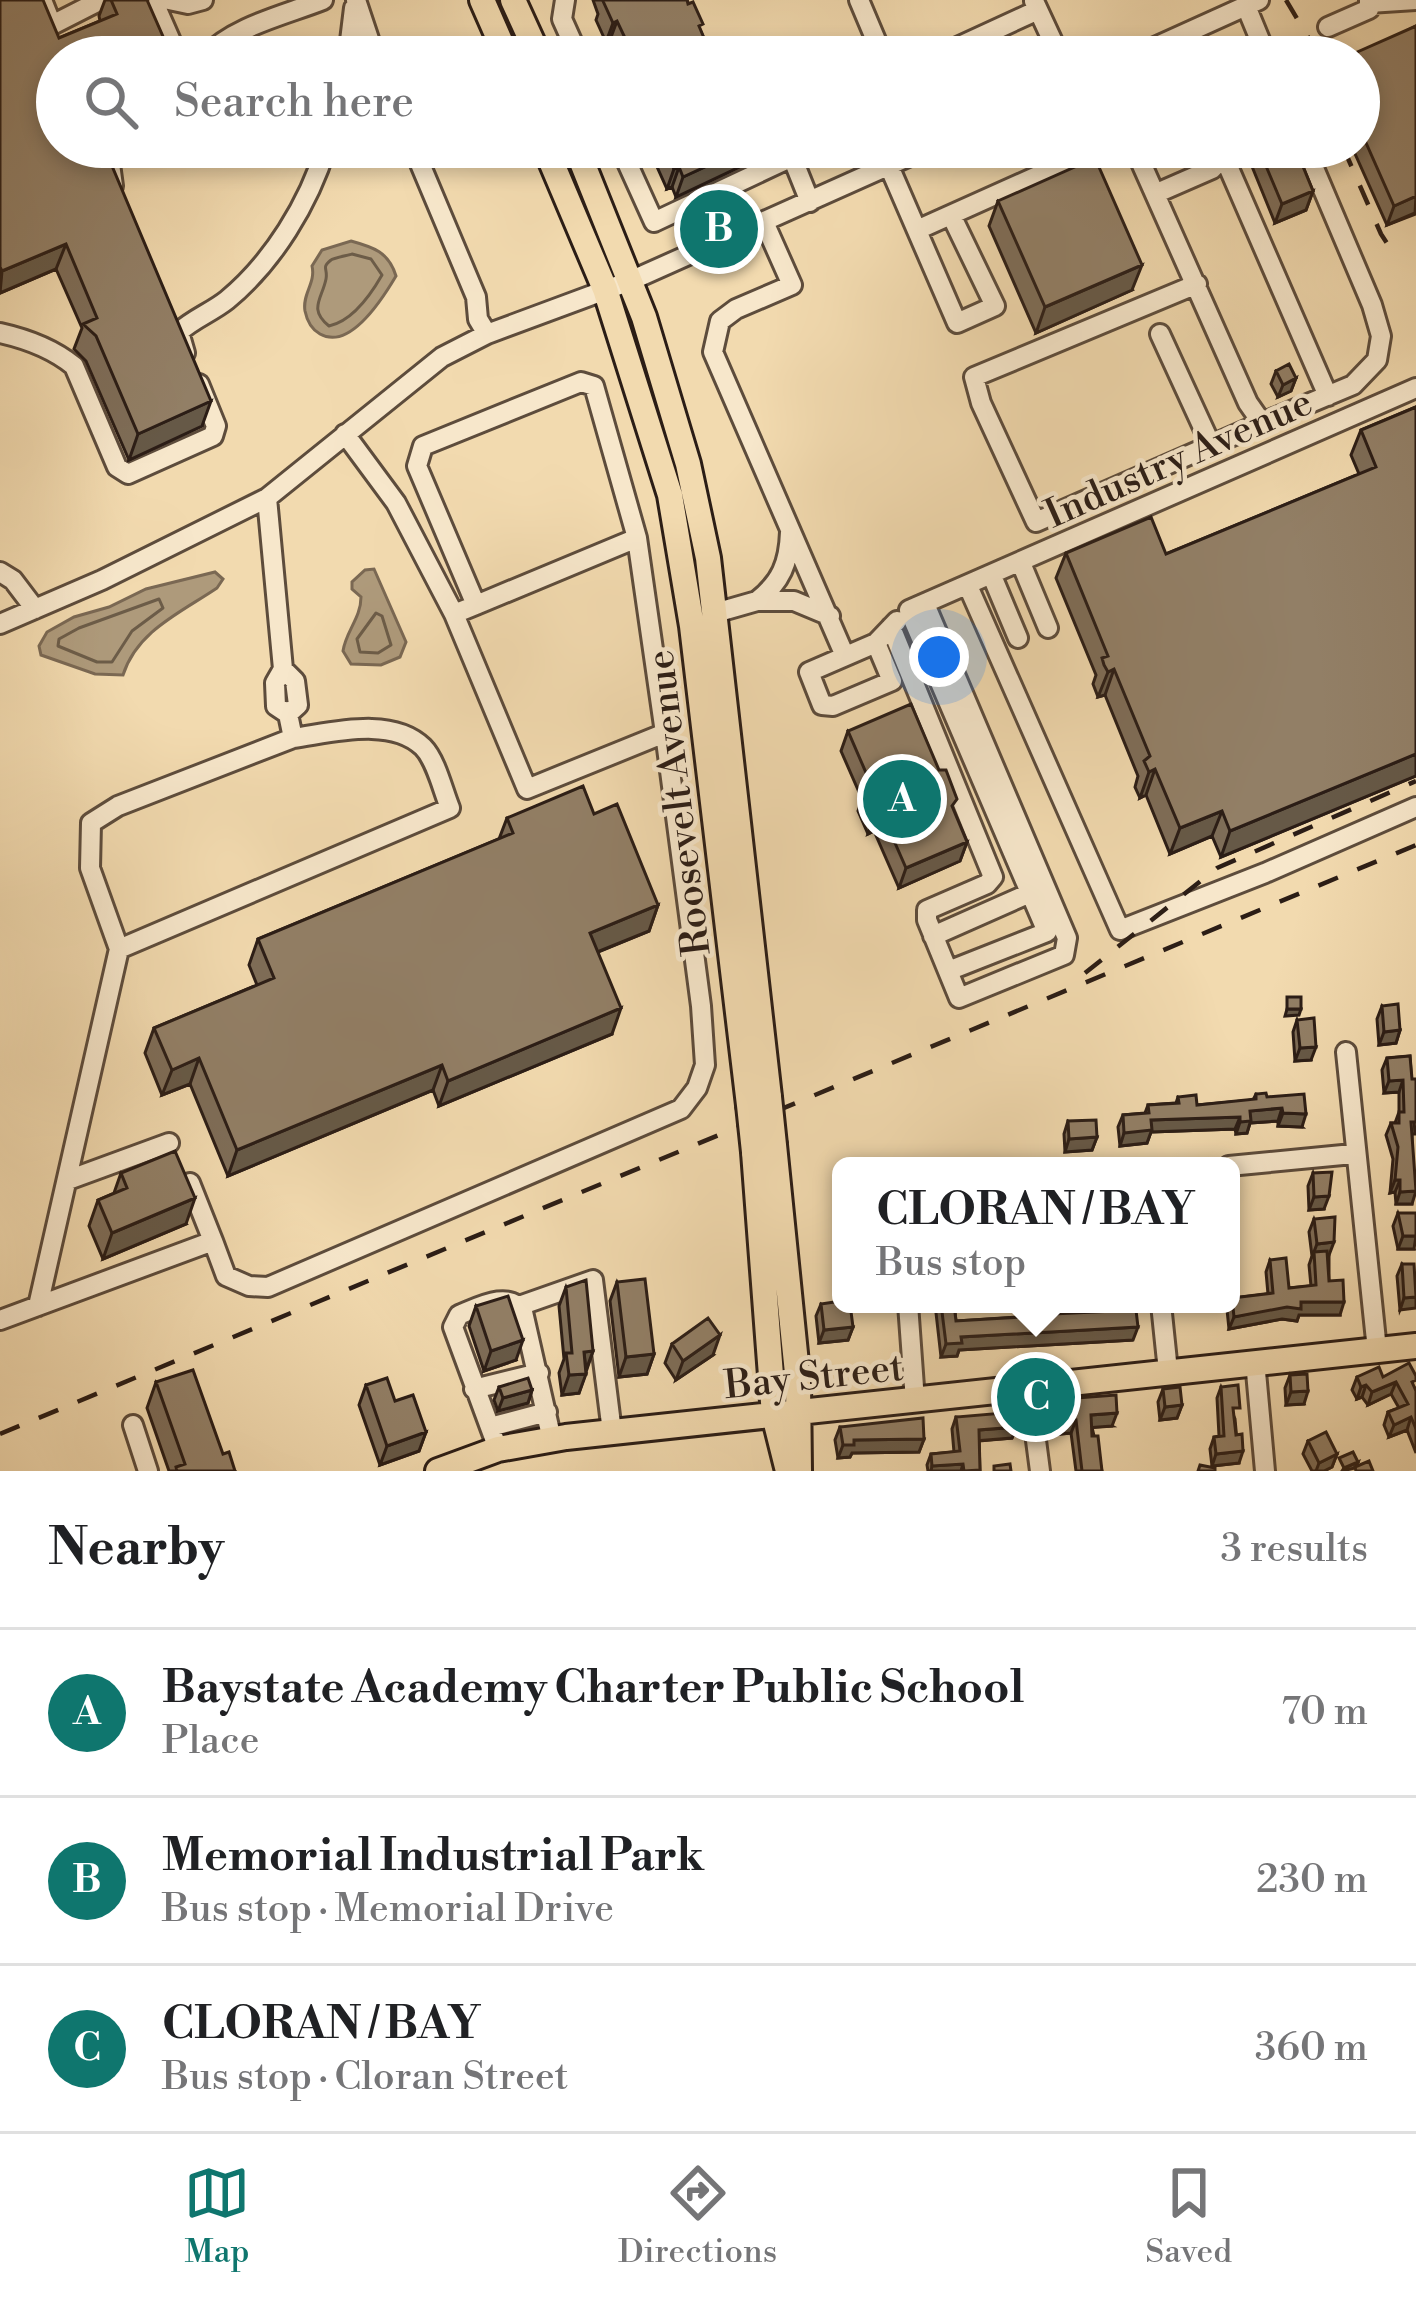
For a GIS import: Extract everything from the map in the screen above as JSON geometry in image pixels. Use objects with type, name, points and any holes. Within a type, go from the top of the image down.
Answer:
[{"type":"main road","points":[[482,0],[498,36]]},
{"type":"main road","points":[[513,0],[529,36]]},
{"type":"main road","name":"Roosevelt Avenue","points":[[554,168],[605,289],[653,436],[683,563],[759,1101]]},
{"type":"main road","name":"Roosevelt Avenue","points":[[585,168],[631,281],[688,464],[708,558],[764,1148],[801,1414],[800,1471]]},
{"type":"main road","name":"Roosevelt Avenue","points":[[764,1148],[774,1415],[788,1471]]},
{"type":"main road","name":"Bay Street","points":[[438,1471],[494,1438],[552,1440],[1416,1346]]},
{"type":"street","points":[[42,0],[52,25],[101,0]]},
{"type":"street","points":[[153,0],[169,36]]},
{"type":"street","points":[[169,0],[188,4],[203,0]]},
{"type":"street","points":[[234,36],[323,0]]},
{"type":"street","points":[[351,36],[355,0]]},
{"type":"street","points":[[355,0],[368,36]]},
{"type":"street","points":[[565,0],[562,19],[570,36]]},
{"type":"street","points":[[859,0],[875,36]]},
{"type":"street","points":[[1328,27],[1369,9],[1369,2],[1416,1]]},
{"type":"street","points":[[1177,36],[1243,4],[1257,36]]},
{"type":"street","points":[[976,36],[1036,5],[1050,36]]},
{"type":"street","points":[[111,168],[121,204]]},
{"type":"street","points":[[0,333],[25,338],[74,366],[117,467],[128,474],[201,442],[216,430],[175,323],[226,301],[267,258],[302,205],[317,168]]},
{"type":"street","points":[[422,168],[487,334]]},
{"type":"street","points":[[630,168],[654,222],[769,168]]},
{"type":"street","points":[[796,168],[810,202]]},
{"type":"street","points":[[0,624],[102,580],[267,498],[442,357],[487,334],[631,281],[886,168]]},
{"type":"street","points":[[891,168],[957,323],[995,306],[952,217]]},
{"type":"street","points":[[917,230],[1057,168]]},
{"type":"street","points":[[1144,168],[1249,404],[1262,423]]},
{"type":"street","points":[[1157,193],[1213,168]]},
{"type":"street","points":[[1235,168],[1328,396]]},
{"type":"street","points":[[1197,284],[974,376],[981,403],[1036,522],[1353,385],[1376,360],[1381,336],[1372,305],[1314,168]]},
{"type":"street","points":[[764,222],[792,285],[720,321],[713,352],[845,656]]},
{"type":"street","points":[[1160,334],[1211,446]]},
{"type":"street","points":[[190,1183],[226,1276],[249,1286],[268,1287],[681,1109],[697,1088],[705,1065],[701,1006],[637,538],[594,386],[581,382],[423,446],[417,466],[476,605]]},
{"type":"street","name":"Industry Avenue","points":[[917,607],[1416,388]]},
{"type":"street","points":[[345,434],[396,502],[454,614],[527,789],[665,734]]},
{"type":"street","points":[[267,498],[283,669],[295,681],[298,705],[289,714],[293,738]]},
{"type":"street","points":[[757,601],[777,585],[787,563],[787,520]]},
{"type":"street","points":[[454,614],[637,538]]},
{"type":"street","points":[[1021,563],[1048,628]]},
{"type":"street","points":[[0,572],[13,580],[35,609]]},
{"type":"street","points":[[992,576],[1018,638]]},
{"type":"street","points":[[968,586],[1120,930],[1416,806]]},
{"type":"street","points":[[715,613],[757,601],[794,601],[830,616]]},
{"type":"street","points":[[876,643],[892,681],[833,706],[822,705],[809,672],[876,643],[917,607]]},
{"type":"street","points":[[917,607],[1047,932],[948,971]]},
{"type":"street","points":[[891,627],[993,877],[927,910],[959,998],[1064,956],[1067,938],[917,607]]},
{"type":"street","points":[[38,1306],[119,949],[90,868],[91,823],[118,806],[293,738],[358,730],[400,733],[424,748],[450,808],[119,949]]},
{"type":"street","points":[[933,936],[1030,893]]},
{"type":"street","points":[[1346,1052],[1377,1350]]},
{"type":"street","points":[[68,1180],[169,1143]]},
{"type":"street","points":[[1240,1165],[1353,1154]]},
{"type":"street","points":[[0,1319],[213,1241]]},
{"type":"street","points":[[519,1306],[593,1280],[612,1432]]},
{"type":"street","points":[[494,1438],[453,1327],[464,1313],[506,1299],[519,1306],[552,1440]]},
{"type":"street","points":[[909,1313],[915,1401]]},
{"type":"street","points":[[1162,1313],[1168,1371]]},
{"type":"street","points":[[1255,1361],[1265,1471]]},
{"type":"street","points":[[494,1438],[511,1401],[539,1373]]},
{"type":"street","points":[[1029,1387],[1040,1471]]},
{"type":"street","points":[[475,1389],[547,1412]]},
{"type":"street","points":[[134,1425],[148,1471]]},
{"type":"water","points":[[351,241],[379,252],[396,276],[364,320],[343,335],[331,337],[314,330],[306,315],[312,266],[322,250]]},
{"type":"water","points":[[374,569],[406,642],[400,657],[381,665],[351,664],[343,651],[361,597],[352,589],[352,582],[365,570]]},
{"type":"water","points":[[215,572],[223,579],[217,588],[149,635],[123,675],[95,674],[41,655],[39,646],[47,632],[74,617],[146,589]]},
{"type":"building","points":[[0,0],[43,0],[58,36],[36,36],[36,168],[113,168],[211,401],[138,434],[96,336],[83,324],[97,318],[66,244],[2,271]]},
{"type":"building","points":[[111,0],[147,0],[163,36],[64,36],[117,14]]},
{"type":"building","points":[[603,1],[693,2],[703,36],[624,36]]},
{"type":"building","points":[[1416,26],[1416,196],[1394,206],[1377,168],[1380,42]]},
{"type":"building","points":[[679,168],[702,168],[683,177]]},
{"type":"building","points":[[1072,168],[1099,168],[1142,265],[1045,307],[998,201]]},
{"type":"building","points":[[1267,168],[1304,168],[1313,191],[1282,204]]},
{"type":"building","points":[[1289,364],[1296,378],[1283,385],[1276,371]]},
{"type":"building","points":[[1416,407],[1416,754],[1230,831],[1222,811],[1180,828],[1155,769],[1149,772],[1144,761],[1150,756],[1114,669],[1108,672],[1104,665],[1102,658],[1108,656],[1066,553],[1151,517],[1166,554],[1376,467],[1361,430]]},
{"type":"building","points":[[911,704],[939,770],[946,770],[957,799],[952,806],[967,842],[906,868],[881,811],[875,814],[865,792],[873,789],[848,731]]},
{"type":"building","points":[[583,786],[594,814],[617,804],[658,905],[590,933],[621,1008],[448,1081],[442,1065],[237,1150],[199,1058],[172,1070],[154,1028],[274,978],[258,939],[513,833],[507,818]]},
{"type":"building","points":[[1287,997],[1301,997],[1301,1009],[1287,1009]]},
{"type":"building","points":[[1398,1004],[1400,1030],[1384,1032],[1382,1006]]},
{"type":"building","points":[[1314,1018],[1316,1047],[1300,1048],[1297,1020]]},
{"type":"building","points":[[1410,1056],[1412,1079],[1416,1079],[1416,1122],[1411,1122],[1416,1191],[1400,1192],[1400,1180],[1395,1180],[1398,1147],[1391,1123],[1399,1123],[1399,1112],[1404,1112],[1403,1080],[1389,1081],[1387,1058]]},
{"type":"building","points":[[1256,1094],[1267,1097],[1304,1094],[1306,1114],[1283,1113],[1282,1108],[1250,1111],[1251,1121],[1240,1122],[1240,1117],[1151,1120],[1152,1130],[1124,1133],[1123,1115],[1149,1113],[1148,1105],[1179,1103],[1178,1097],[1196,1095],[1197,1105],[1256,1099]]},
{"type":"building","points":[[1096,1120],[1097,1137],[1069,1139],[1068,1121]]},
{"type":"building","points":[[175,1151],[195,1198],[112,1233],[98,1200],[127,1188],[121,1173]]},
{"type":"building","points":[[1332,1172],[1329,1196],[1314,1197],[1313,1173]]},
{"type":"building","points":[[1398,1213],[1416,1213],[1416,1236],[1403,1236]]},
{"type":"building","points":[[1335,1217],[1334,1242],[1317,1244],[1314,1219]]},
{"type":"building","points":[[1327,1251],[1329,1281],[1343,1280],[1344,1302],[1301,1302],[1301,1309],[1287,1307],[1234,1317],[1240,1313],[1240,1297],[1273,1293],[1270,1260],[1286,1258],[1289,1288],[1316,1285],[1314,1252]]},
{"type":"building","points":[[1402,1264],[1414,1264],[1416,1297],[1404,1298]]},
{"type":"building","points":[[645,1279],[654,1354],[626,1357],[617,1282]]},
{"type":"building","points":[[586,1280],[593,1351],[584,1352],[586,1374],[569,1375],[566,1353],[572,1353],[566,1287]]},
{"type":"building","points":[[508,1296],[523,1340],[491,1351],[476,1306]]},
{"type":"building","points":[[832,1302],[832,1313],[851,1313],[853,1327],[824,1330],[821,1304]]},
{"type":"building","points":[[942,1313],[955,1313],[956,1321],[1021,1317],[1021,1313],[1136,1313],[1138,1327],[961,1337],[962,1343],[946,1344]]},
{"type":"building","points":[[708,1318],[720,1335],[683,1361],[672,1344]]},
{"type":"building","points":[[1409,1363],[1416,1376],[1412,1382],[1416,1429],[1411,1417],[1394,1425],[1388,1412],[1408,1404],[1396,1382],[1372,1392],[1366,1385],[1361,1387],[1357,1377],[1379,1367],[1383,1377]]},
{"type":"building","points":[[193,1370],[223,1454],[229,1452],[235,1471],[177,1471],[176,1467],[185,1464],[156,1382]]},
{"type":"building","points":[[1307,1374],[1308,1391],[1291,1392],[1290,1375]]},
{"type":"building","points":[[387,1378],[395,1401],[413,1395],[426,1432],[387,1446],[366,1385]]},
{"type":"building","points":[[528,1378],[532,1390],[503,1398],[499,1387]]},
{"type":"building","points":[[1238,1385],[1240,1408],[1233,1408],[1243,1451],[1216,1454],[1214,1437],[1224,1436],[1221,1387]]},
{"type":"building","points":[[1180,1387],[1182,1405],[1165,1407],[1163,1389]]},
{"type":"building","points":[[1116,1395],[1117,1413],[1091,1415],[1102,1471],[1082,1471],[1076,1420],[1065,1421],[1063,1399]]},
{"type":"building","points":[[1015,1412],[1017,1427],[979,1430],[980,1470],[964,1471],[963,1464],[932,1466],[931,1454],[960,1451],[956,1417]]},
{"type":"building","points":[[923,1418],[924,1439],[854,1440],[854,1445],[843,1445],[840,1427]]},
{"type":"building","points":[[1326,1432],[1337,1454],[1319,1463],[1308,1441]]},
{"type":"building","points":[[1353,1452],[1358,1462],[1344,1468],[1339,1458]]},
{"type":"building","points":[[1369,1461],[1373,1471],[1356,1471],[1355,1467]]},
{"type":"building","points":[[1010,1464],[1011,1471],[994,1471],[994,1466]]},
{"type":"railway","points":[[1286,0],[1307,36]]},
{"type":"railway","points":[[1352,168],[1381,234],[1398,260]]},
{"type":"railway","points":[[1085,973],[1217,868],[1416,781]]},
{"type":"railway","points":[[0,1434],[1416,845]]},
{"type":"place","name":"Memorial Industrial Park","points":[[719,229]]},
{"type":"place","name":"Baystate Academy Charter Public School","points":[[902,799]]},
{"type":"place","name":"CLORAN / BAY","points":[[1036,1397]]}]
